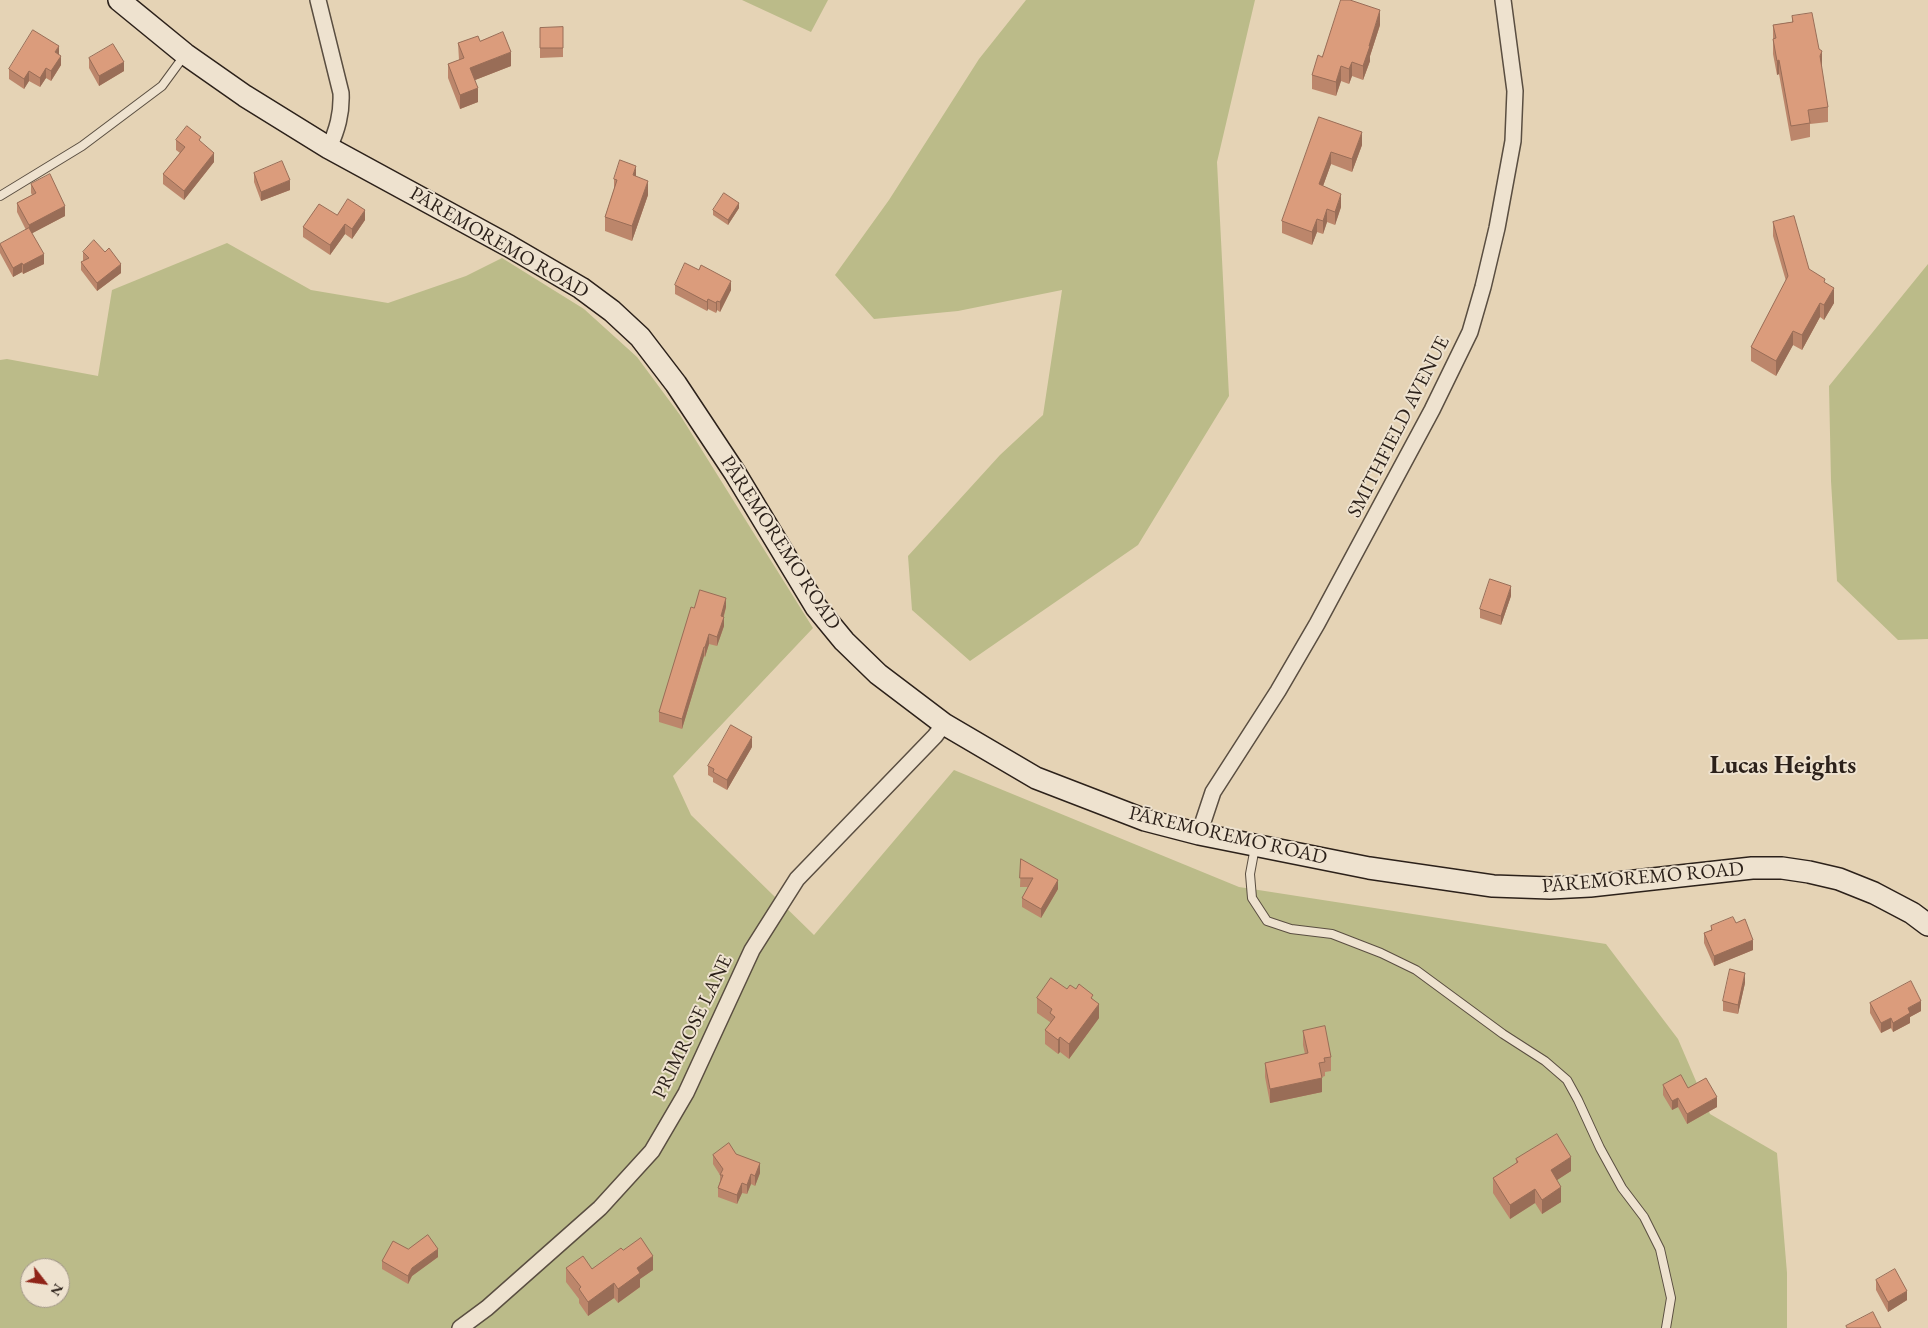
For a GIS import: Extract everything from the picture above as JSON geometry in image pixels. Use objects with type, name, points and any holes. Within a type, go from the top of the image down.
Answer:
[{"type":"street","name":"PĀREMOREMO ROAD","points":[[119,0],[185,54],[245,96],[329,148],[510,246],[581,288],[612,311],[640,337],[676,384],[703,424],[816,607],[844,641],[878,674],[944,724],[1036,778],[1145,820],[1199,834],[1368,868],[1493,886],[1550,888],[1590,886],[1752,868],[1782,868],[1839,879],[1874,893],[1912,913],[1928,925]]},
{"type":"street","points":[[318,0],[341,93],[342,108],[329,148]]},
{"type":"street","name":"SMITHFIELD AVENUE","points":[[1199,834],[1213,792],[1278,691],[1317,624],[1432,410],[1470,332],[1497,228],[1513,141],[1515,90],[1503,0]]},
{"type":"street","name":"PRIMROSE LANE","points":[[460,1328],[487,1308],[600,1208],[652,1151],[686,1093],[752,950],[797,879],[936,736],[944,724]]},
{"type":"lane","points":[[0,196],[82,146],[162,86],[185,54]]},
{"type":"lane","points":[[1255,845],[1250,874],[1252,898],[1267,921],[1291,929],[1332,934],[1381,952],[1416,970],[1503,1034],[1545,1061],[1567,1080],[1622,1188],[1644,1217],[1660,1249],[1671,1298],[1666,1328]]},
{"type":"green space","points":[[742,0],[828,0],[811,32]]},
{"type":"green space","points":[[1026,0],[1255,0],[1217,162],[1229,396],[1138,545],[970,661],[912,610],[908,556],[1000,455],[1043,415],[1062,290],[958,311],[874,319],[835,275],[889,200],[979,59]]},
{"type":"green space","points":[[227,243],[311,290],[388,303],[466,276],[502,258],[584,309],[637,357],[680,415],[813,628],[673,776],[691,815],[814,935],[954,770],[1239,887],[1606,944],[1678,1039],[1710,1114],[1777,1153],[1787,1273],[1787,1328],[0,1328],[0,360],[7,359],[98,376],[112,290]]},
{"type":"green space","points":[[1928,264],[1928,639],[1898,640],[1837,581],[1831,481],[1829,386]]},
{"type":"building","points":[[1341,0],[1350,0],[1380,10],[1363,66],[1352,62],[1349,69],[1341,66],[1336,82],[1312,75],[1318,55],[1322,57]]},
{"type":"building","points":[[1812,13],[1819,49],[1822,51],[1820,56],[1828,107],[1808,110],[1810,123],[1791,126],[1779,60],[1777,61],[1773,39],[1776,38],[1773,25],[1793,22],[1792,16]]},
{"type":"building","points":[[563,27],[563,48],[540,48],[540,28]]},
{"type":"building","points":[[33,30],[59,46],[55,52],[61,56],[51,71],[46,68],[40,78],[29,71],[24,79],[9,69]]},
{"type":"building","points":[[503,32],[511,52],[470,68],[478,88],[460,95],[448,64],[464,58],[458,43],[478,36],[480,41]]},
{"type":"building","points":[[113,44],[124,62],[99,76],[89,58]]},
{"type":"building","points":[[1319,117],[1362,132],[1352,159],[1331,152],[1319,184],[1341,194],[1335,212],[1327,209],[1323,221],[1317,219],[1312,232],[1282,221]]},
{"type":"building","points":[[187,126],[201,137],[199,140],[214,153],[184,191],[163,174],[185,147],[176,140]]},
{"type":"building","points":[[620,160],[636,166],[633,175],[648,181],[632,226],[605,217],[617,180],[614,179]]},
{"type":"building","points":[[282,161],[290,180],[261,192],[254,173]]},
{"type":"building","points":[[50,174],[65,206],[29,225],[17,203],[36,193],[31,184]]},
{"type":"building","points":[[724,193],[739,203],[728,220],[713,210]]},
{"type":"building","points":[[348,199],[365,210],[352,229],[345,224],[330,245],[303,227],[319,204],[337,215]]},
{"type":"building","points":[[1794,216],[1809,269],[1825,279],[1824,282],[1834,288],[1824,305],[1820,303],[1802,335],[1793,331],[1776,361],[1751,347],[1788,276],[1773,222]]},
{"type":"building","points":[[29,228],[44,254],[13,268],[0,244]]},
{"type":"building","points":[[94,240],[105,252],[109,248],[121,264],[97,283],[81,262],[89,258],[83,252]]},
{"type":"building","points":[[685,263],[699,270],[701,265],[731,281],[720,302],[717,301],[716,303],[708,299],[707,302],[675,285]]},
{"type":"building","points":[[1490,579],[1511,586],[1501,616],[1480,609]]},
{"type":"building","points":[[700,590],[726,598],[721,616],[724,617],[717,637],[709,634],[682,719],[659,712],[691,607],[694,608]]},
{"type":"building","points":[[731,725],[752,737],[727,780],[713,772],[714,769],[708,766]]},
{"type":"building","points":[[1021,859],[1058,880],[1041,909],[1022,898],[1033,878],[1020,878]]},
{"type":"building","points":[[1733,917],[1736,923],[1745,919],[1753,940],[1714,956],[1704,933],[1712,930],[1711,926]]},
{"type":"building","points":[[1730,969],[1745,973],[1738,1005],[1723,1001]]},
{"type":"building","points":[[1051,978],[1067,989],[1070,985],[1076,989],[1079,984],[1093,995],[1091,998],[1099,1004],[1069,1044],[1060,1037],[1058,1040],[1045,1030],[1055,1017],[1050,1013],[1052,1009],[1037,998]]},
{"type":"building","points":[[1911,981],[1921,1001],[1908,1008],[1910,1013],[1893,1023],[1891,1018],[1881,1023],[1870,1003]]},
{"type":"building","points":[[1325,1026],[1331,1057],[1324,1058],[1325,1062],[1319,1063],[1322,1078],[1270,1089],[1265,1063],[1308,1053],[1303,1031]]},
{"type":"building","points":[[1681,1075],[1688,1088],[1706,1078],[1717,1097],[1687,1114],[1678,1098],[1672,1101],[1663,1085]]},
{"type":"building","points":[[1557,1134],[1571,1157],[1551,1170],[1561,1187],[1542,1200],[1535,1189],[1510,1205],[1493,1178],[1518,1162],[1516,1159]]},
{"type":"building","points":[[729,1143],[736,1154],[760,1163],[755,1176],[751,1174],[747,1185],[742,1183],[737,1195],[718,1188],[723,1175],[720,1175],[723,1169],[713,1155]]},
{"type":"building","points":[[428,1235],[438,1249],[412,1268],[408,1276],[382,1261],[393,1241],[408,1249]]},
{"type":"building","points":[[641,1238],[653,1256],[637,1268],[640,1273],[618,1289],[614,1283],[588,1302],[579,1289],[581,1287],[566,1268],[583,1256],[592,1269],[621,1248],[623,1250]]},
{"type":"building","points":[[1895,1269],[1907,1291],[1888,1302],[1876,1280]]},
{"type":"building","points":[[1873,1312],[1881,1328],[1847,1328],[1846,1326]]},
{"type":"district","name":"Lucas Heights","points":[[1783,766]]}]
